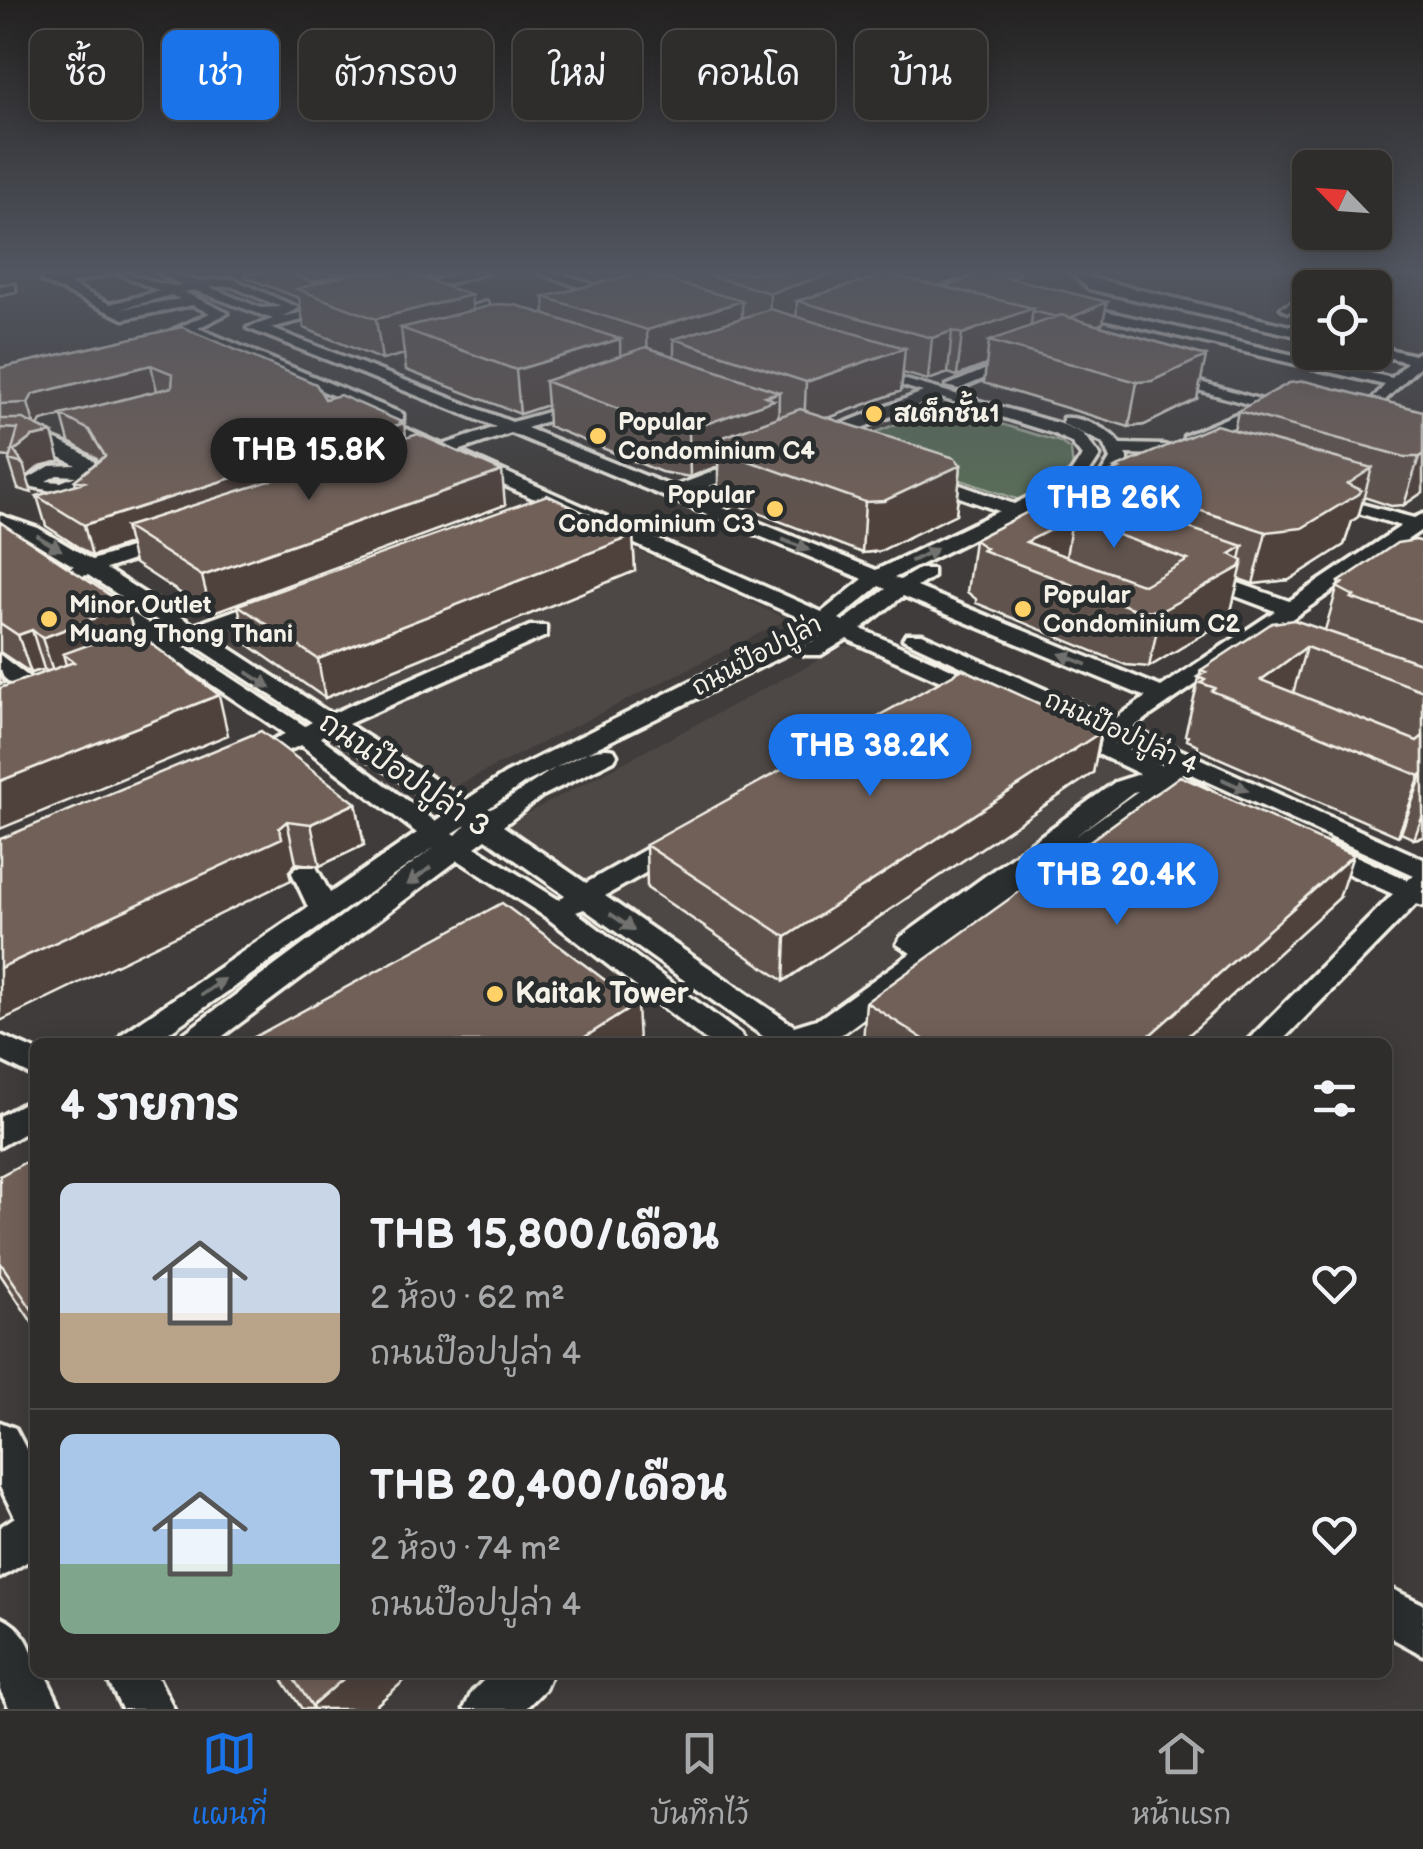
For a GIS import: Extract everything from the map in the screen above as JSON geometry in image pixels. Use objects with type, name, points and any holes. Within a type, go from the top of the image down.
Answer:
[{"type":"street","name":"ถนนป๊อปปูล่า 4","points":[[232,353],[846,618],[1114,729],[1172,768]]},
{"type":"street","name":"ถนนป๊อปปูล่า 4","points":[[237,353],[321,384],[452,447]]},
{"type":"street","points":[[318,353],[512,427],[1163,696]]},
{"type":"street","points":[[853,452],[805,439],[1038,353]]},
{"type":"street","points":[[1267,353],[1395,383]]},
{"type":"street","points":[[1393,353],[1420,357]]},
{"type":"street","points":[[1373,407],[1420,357]]},
{"type":"street","name":"ถนนป๊อปปูล่า","points":[[199,1038],[473,819],[533,791],[846,618],[887,583],[1014,510],[1076,480],[1088,466],[1088,450],[1077,438],[868,359]]},
{"type":"street","points":[[321,384],[404,362]]},
{"type":"street","name":"ถนนป๊อปปูล่า","points":[[848,364],[1094,430],[1117,454],[1106,481],[887,583]]},
{"type":"street","points":[[1154,369],[1307,410],[1246,398],[1154,369]]},
{"type":"street","points":[[1168,446],[1177,431],[1246,398]]},
{"type":"street","points":[[406,463],[598,399]]},
{"type":"street","points":[[1117,454],[1202,438],[1271,405]]},
{"type":"street","points":[[0,428],[36,435],[34,443],[26,448],[0,452]]},
{"type":"street","points":[[0,439],[58,433],[88,464],[87,475],[71,486],[37,485],[36,480],[45,474],[68,469],[81,470],[98,476],[100,484],[93,492],[47,511],[2,522]]},
{"type":"street","points":[[1117,454],[1210,466],[1168,446]]},
{"type":"street","points":[[672,494],[763,460]]},
{"type":"street","points":[[907,472],[1014,510]]},
{"type":"street","points":[[530,514],[570,498]]},
{"type":"street","points":[[1309,498],[1414,526]]},
{"type":"street","name":"ถนนป๊อปปูล่า 3","points":[[186,640],[62,576],[4,539],[2,522],[31,532],[90,568],[314,728],[473,819],[783,1038]]},
{"type":"street","points":[[1114,729],[1414,526]]},
{"type":"street","points":[[62,576],[183,536]]},
{"type":"street","points":[[1359,562],[1391,574]]},
{"type":"street","points":[[1182,570],[1291,609]]},
{"type":"street","points":[[138,658],[294,600]]},
{"type":"street","name":"ถนนป๊อปปูล่า 4","points":[[846,618],[961,681],[1172,768],[1420,885]]},
{"type":"street","points":[[221,766],[538,631]]},
{"type":"street","points":[[1247,639],[1282,652]]},
{"type":"street","points":[[0,662],[46,692],[12,704]]},
{"type":"street","points":[[927,700],[961,681]]},
{"type":"street","name":"ถนนป๊อปปูล่า 3","points":[[314,728],[445,840],[557,912],[724,1038]]},
{"type":"street","points":[[799,1038],[830,1026],[1147,797],[1172,768]]},
{"type":"street","points":[[557,912],[704,828]]},
{"type":"street","name":"ถนนป๊อปปูล่า","points":[[139,1038],[323,910],[445,840]]},
{"type":"street","points":[[306,874],[323,910]]},
{"type":"street","points":[[1266,1038],[1420,885]]},
{"type":"street","points":[[0,1046],[30,1062]]},
{"type":"street","points":[[0,1134],[30,1113]]},
{"type":"street","points":[[0,1442],[30,1502]]},
{"type":"street","points":[[0,1554],[30,1533]]},
{"type":"street","points":[[1392,1612],[1423,1631]]},
{"type":"street","points":[[0,1640],[37,1709]]},
{"type":"street","points":[[131,1678],[149,1709]]},
{"type":"street","points":[[489,1709],[522,1678]]},
{"type":"shaded area","points":[[562,516],[788,619],[448,790],[227,645]]},
{"type":"shaded area","points":[[845,646],[861,646],[942,681],[1152,781],[805,1032],[508,835],[507,824]]},
{"type":"green space","points":[[942,406],[1060,442],[1071,450],[1073,469],[1019,500],[851,442]]},
{"type":"building","points":[[68,353],[243,353],[316,384],[325,399],[340,395],[404,423],[84,525],[37,496],[84,482],[75,480],[105,456],[89,430],[61,415],[172,387],[173,374],[151,365],[33,394],[28,403],[0,404],[0,368]]},
{"type":"building","points":[[469,353],[574,353],[516,370]]},
{"type":"building","points":[[629,353],[663,353],[779,392],[765,396],[774,400],[689,430],[660,425],[545,381]]},
{"type":"building","points":[[716,353],[891,353],[806,382]]},
{"type":"building","points":[[1031,353],[1195,353],[1206,356],[1152,381],[1137,382]]},
{"type":"building","points":[[1305,381],[1423,411],[1423,454],[1405,457],[1238,411],[1289,383]]},
{"type":"building","points":[[800,409],[955,458],[961,465],[884,501],[865,502],[735,456],[739,454],[731,448],[738,446],[718,439]]},
{"type":"building","points":[[0,419],[23,419],[52,433],[32,437],[14,451],[23,464],[9,460],[18,429],[0,428]]},
{"type":"building","points":[[1216,425],[1372,468],[1348,484],[1361,490],[1358,494],[1302,528],[1266,532],[1106,480],[1117,474],[1112,472],[1119,469],[1115,468]]},
{"type":"building","points":[[418,434],[502,471],[202,576],[125,527]]},
{"type":"building","points":[[1082,492],[1243,546],[1230,554],[1243,561],[1240,567],[1161,611],[1137,610],[982,550],[986,548],[974,540],[1049,501],[1070,499]],"holes":[[[1072,519],[1188,560],[1144,585],[1026,542]]]},
{"type":"building","points":[[547,495],[633,536],[318,659],[238,605]]},
{"type":"building","points":[[0,522],[126,606],[42,638],[32,630],[18,635],[0,623]]},
{"type":"building","points":[[1423,542],[1423,622],[1351,598],[1354,596],[1337,587],[1397,543]]},
{"type":"building","points":[[1294,620],[1423,664],[1423,691],[1306,647],[1261,680],[1417,741],[1423,736],[1420,776],[1212,691],[1215,688],[1201,683],[1205,680],[1198,677],[1206,672],[1201,670],[1272,623]]},
{"type":"building","points":[[132,629],[219,695],[0,781],[0,688],[74,662],[63,654]]},
{"type":"building","points":[[963,669],[1101,732],[786,937],[646,845]]},
{"type":"building","points":[[261,731],[356,803],[311,824],[287,821],[279,828],[282,838],[0,968],[0,839]]},
{"type":"building","points":[[1180,776],[1353,855],[1147,1038],[922,1038],[866,1002]]},
{"type":"building","points":[[502,903],[637,1004],[583,1038],[252,1038]]},
{"type":"building","points":[[30,1160],[30,1307],[0,1262],[0,1176]]},
{"type":"building","points":[[293,1678],[344,1678],[312,1706]]},
{"type":"place","name":"สเต็กชั้น1","points":[[874,414]]},
{"type":"place","name":"Popular Condominium C4","points":[[598,436]]},
{"type":"place","name":"Popular Condominium C3","points":[[775,509]]},
{"type":"place","name":"Popular Condominium C2","points":[[1023,609]]},
{"type":"place","name":"Minor Outlet Muang Thong Thani","points":[[49,619]]},
{"type":"place","name":"Kaitak Tower","points":[[495,994]]}]
